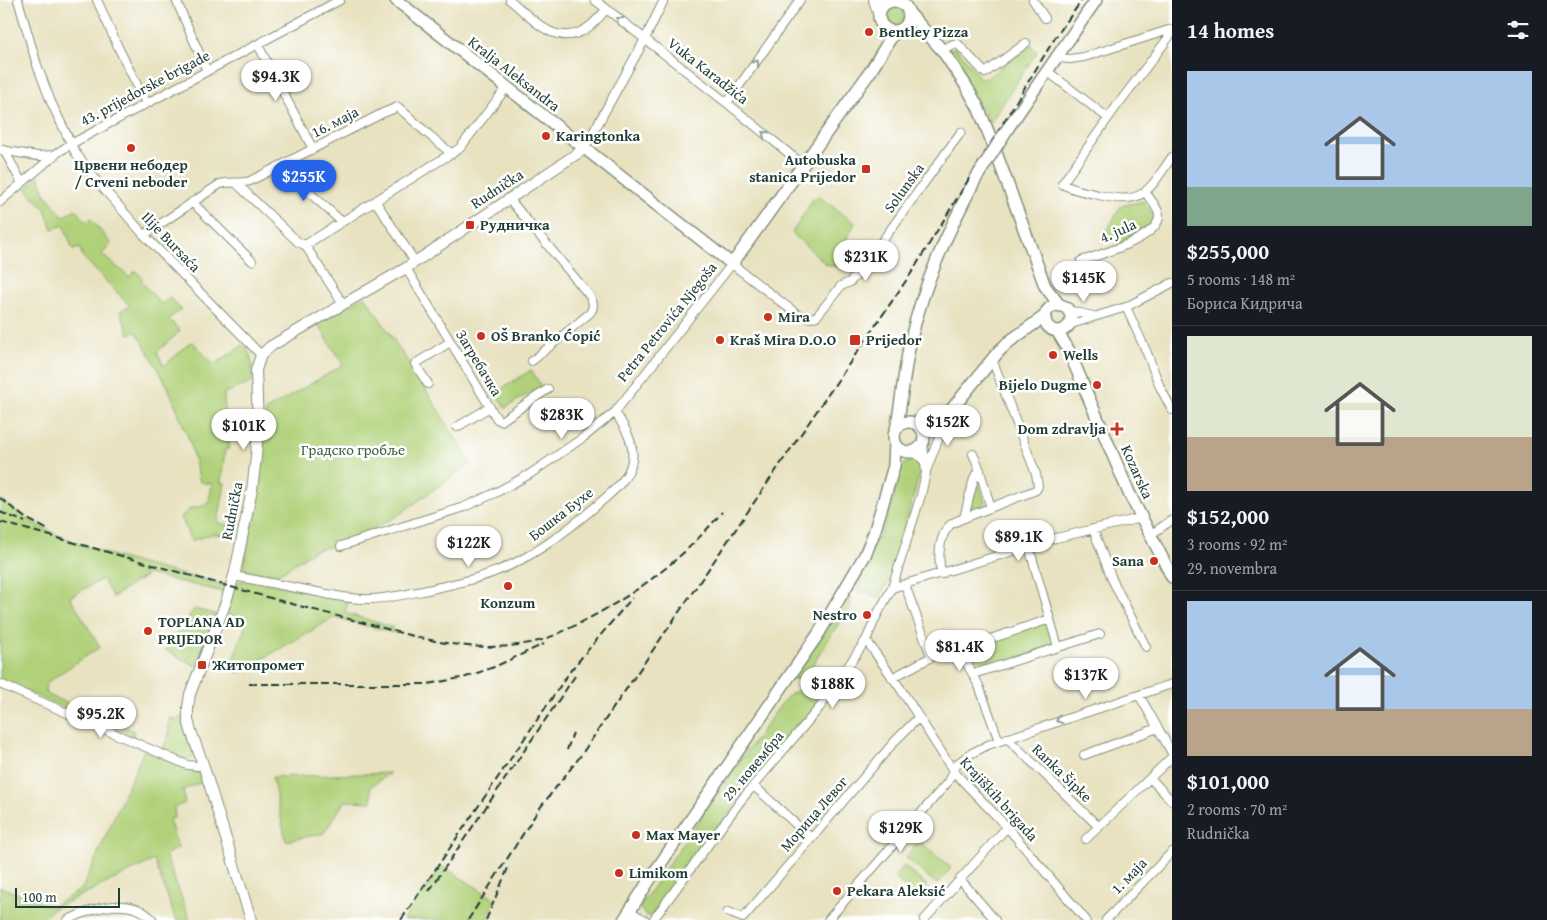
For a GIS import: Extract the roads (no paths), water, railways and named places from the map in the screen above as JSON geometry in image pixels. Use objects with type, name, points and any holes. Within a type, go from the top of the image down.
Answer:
[{"type":"main road","name":"Kralja Aleksandra","points":[[396,0],[732,264]]},
{"type":"main road","points":[[631,917],[819,633],[865,556],[874,533],[894,466],[894,438],[910,341],[925,290],[944,241],[975,180],[1008,128],[1096,0]]},
{"type":"main road","points":[[884,47],[880,20],[882,8],[895,3]]},
{"type":"main road","points":[[895,3],[909,19],[899,30]]},
{"type":"main road","points":[[895,3],[942,50],[978,107],[1045,286],[1047,325],[1061,329]]},
{"type":"main road","points":[[880,20],[888,30],[916,29],[924,32]]},
{"type":"main road","name":"Petra Petrovića Njegoša","points":[[732,264],[802,164],[870,72],[884,47],[899,30]]},
{"type":"main road","points":[[1025,331],[1061,329],[1070,318],[1045,286]]},
{"type":"main road","points":[[894,466],[908,452],[920,448],[936,424],[949,414],[992,359],[1010,341],[1046,314],[1052,307],[1064,308]]},
{"type":"main road","name":"Kozarska","points":[[1061,329],[1129,493],[1172,577]]},
{"type":"main road","points":[[900,404],[914,424],[924,434],[923,442]]},
{"type":"main road","points":[[896,430],[900,424],[927,426],[936,424]]},
{"type":"main road","points":[[895,443],[901,450],[908,452]]},
{"type":"street","name":"Ilije Bursaća","points":[[18,0],[37,65],[51,102],[75,152],[96,180],[144,235],[261,355]]},
{"type":"street","points":[[97,0],[146,103]]},
{"type":"street","points":[[176,0],[206,71]]},
{"type":"street","name":"43. prijedorske brigade","points":[[0,202],[72,144],[340,0]]},
{"type":"street","points":[[510,0],[542,27],[555,35],[563,36],[579,32],[589,26],[606,10]]},
{"type":"street","name":"Vuka Karadžića","points":[[594,0],[802,164]]},
{"type":"street","points":[[584,149],[645,39],[664,0]]},
{"type":"street","points":[[727,103],[800,0]]},
{"type":"street","points":[[874,0],[880,20]]},
{"type":"street","points":[[1033,0],[1045,18]]},
{"type":"street","points":[[1057,58],[1074,58],[1089,55],[1172,29]]},
{"type":"street","points":[[1047,71],[1108,118],[1172,33]]},
{"type":"street","points":[[942,50],[953,44],[958,44],[985,72],[1026,43]]},
{"type":"street","points":[[258,45],[312,149]]},
{"type":"street","points":[[305,244],[452,154],[466,141],[507,87]]},
{"type":"street","name":"16. маја","points":[[144,235],[220,184],[250,181],[398,107],[452,154]]},
{"type":"street","name":"4. jula","points":[[1081,261],[1124,246],[1158,224],[1158,211],[1146,192],[1131,199],[1115,199],[1071,189],[1062,184],[1108,118]]},
{"type":"street","name":"Solunska","points":[[732,264],[798,315],[810,318],[817,316],[841,286],[850,282],[862,269],[961,132]]},
{"type":"street","name":"Rudnička","points":[[250,920],[189,724],[188,700],[226,602],[234,576],[254,474],[258,428],[256,370],[261,355],[271,346],[406,268],[584,149]]},
{"type":"street","points":[[2,150],[38,156],[58,154]]},
{"type":"street","points":[[2,150],[22,183]]},
{"type":"street","points":[[1146,192],[1172,157]]},
{"type":"street","points":[[280,166],[342,222]]},
{"type":"street","points":[[236,183],[298,242],[305,244],[343,304]]},
{"type":"street","points":[[510,200],[593,302],[590,313],[532,360]]},
{"type":"street","points":[[192,202],[252,261]]},
{"type":"street","points":[[376,202],[415,262]]},
{"type":"street","name":"Petra Petrovića Njegoša","points":[[341,546],[464,506],[495,493],[530,474],[564,452],[615,412],[732,264]]},
{"type":"street","name":"Загребачка","points":[[406,268],[497,419],[501,420],[548,389]]},
{"type":"street","points":[[1061,329],[1126,307],[1172,283]]},
{"type":"street","points":[[1126,307],[1148,353],[1160,387],[1172,410]]},
{"type":"street","points":[[1064,308],[1079,314],[1095,317]]},
{"type":"street","points":[[428,384],[415,364],[450,342]]},
{"type":"street","points":[[942,574],[939,563],[940,552],[945,532],[953,523],[1036,490],[1038,486],[1039,481],[992,359]]},
{"type":"street","points":[[457,428],[490,407]]},
{"type":"street","name":"Бошка Бухе","points":[[234,576],[350,598],[372,599],[394,597],[438,587],[475,578],[507,567],[540,550],[608,496],[625,478],[632,461],[632,447],[627,431],[615,412]]},
{"type":"street","points":[[926,473],[949,414]]},
{"type":"street","name":"29. новембра","points":[[653,920],[715,834],[820,708],[866,640],[892,588],[921,495],[926,473],[923,460],[923,442]]},
{"type":"street","points":[[908,452],[918,455],[923,460]]},
{"type":"street","points":[[973,454],[980,470],[991,508]]},
{"type":"street","points":[[964,518],[974,478],[980,470]]},
{"type":"street","points":[[892,588],[1093,529],[1141,518]]},
{"type":"street","points":[[1150,535],[1172,520]]},
{"type":"street","points":[[1093,529],[1112,579],[1146,647]]},
{"type":"street","points":[[1029,547],[1058,647]]},
{"type":"street","points":[[905,585],[931,656]]},
{"type":"street","points":[[960,649],[1050,619]]},
{"type":"street","points":[[973,674],[1100,634]]},
{"type":"street","name":"Krajiških brigada","points":[[866,640],[954,772],[1007,827],[1086,920]]},
{"type":"street","points":[[892,678],[931,656],[957,645],[973,674],[1003,739]]},
{"type":"street","points":[[0,684],[187,765],[203,764]]},
{"type":"street","points":[[828,920],[947,783],[957,764],[970,754],[988,744],[1172,684]]},
{"type":"street","points":[[1140,695],[1172,753]]},
{"type":"street","name":"Морица Левог","points":[[728,912],[743,918],[895,741],[918,717]]},
{"type":"street","points":[[1084,755],[1158,728]]},
{"type":"street","name":"Ranka Šipke","points":[[1003,739],[1099,827]]},
{"type":"street","points":[[1086,839],[1172,757]]},
{"type":"street","points":[[1150,778],[1172,801]]},
{"type":"street","points":[[754,786],[811,838]]},
{"type":"street","points":[[924,920],[1007,827]]},
{"type":"street","name":"1. маја","points":[[1106,920],[1172,852]]},
{"type":"street","points":[[960,879],[995,920]]},
{"type":"street","points":[[68,920],[82,913],[114,906],[137,909],[148,914],[153,920]]},
{"type":"street","points":[[631,917],[644,920]]},
{"type":"railway","points":[[468,920],[539,809],[579,758],[912,272],[1055,38],[1082,0]]},
{"type":"railway","points":[[0,498],[24,517],[50,531]]},
{"type":"railway","points":[[0,512],[25,522]]},
{"type":"railway","points":[[0,522],[402,633],[458,645],[496,647],[534,642],[547,638],[604,610],[659,574],[691,545],[722,512]]},
{"type":"railway","points":[[401,920],[571,670],[632,598]]},
{"type":"railway","points":[[249,684],[428,684],[466,677],[494,667],[544,644]]},
{"type":"railway","points":[[429,891],[575,676]]},
{"type":"railway","points":[[567,750],[573,733]]},
{"type":"railway","points":[[486,920],[508,868]]},
{"type":"place","name":"Bentley Pizza","points":[[869,32]]},
{"type":"place","name":"Karingtonka","points":[[546,136]]},
{"type":"place","name":"Црвени небодер / Crveni neboder","points":[[131,148]]},
{"type":"place","name":"Autobuska stanica Prijedor","points":[[866,169]]},
{"type":"place","name":"Рудничка","points":[[470,225]]},
{"type":"place","name":"Mira","points":[[768,317]]},
{"type":"place","name":"OŠ Branko Ćopić","points":[[481,336]]},
{"type":"place","name":"Kraš Mira D.O.O","points":[[720,340]]},
{"type":"place","name":"Prijedor","points":[[855,340]]},
{"type":"place","name":"Wells","points":[[1053,355]]},
{"type":"place","name":"Bijelo Dugme","points":[[1097,385]]},
{"type":"place","name":"Dom zdravlja","points":[[1117,429]]},
{"type":"place","name":"Sana","points":[[1154,561]]},
{"type":"place","name":"Konzum","points":[[508,586]]},
{"type":"place","name":"Nestro","points":[[867,615]]},
{"type":"place","name":"TOPLANA AD PRIJEDOR","points":[[148,631]]},
{"type":"place","name":"Житопромет","points":[[202,665]]},
{"type":"place","name":"Max Mayer","points":[[636,835]]},
{"type":"place","name":"Limikom","points":[[619,873]]},
{"type":"place","name":"Pekara Aleksić","points":[[837,891]]},
{"type":"park label","name":"Градско гробље","points":[[353,450]]}]
